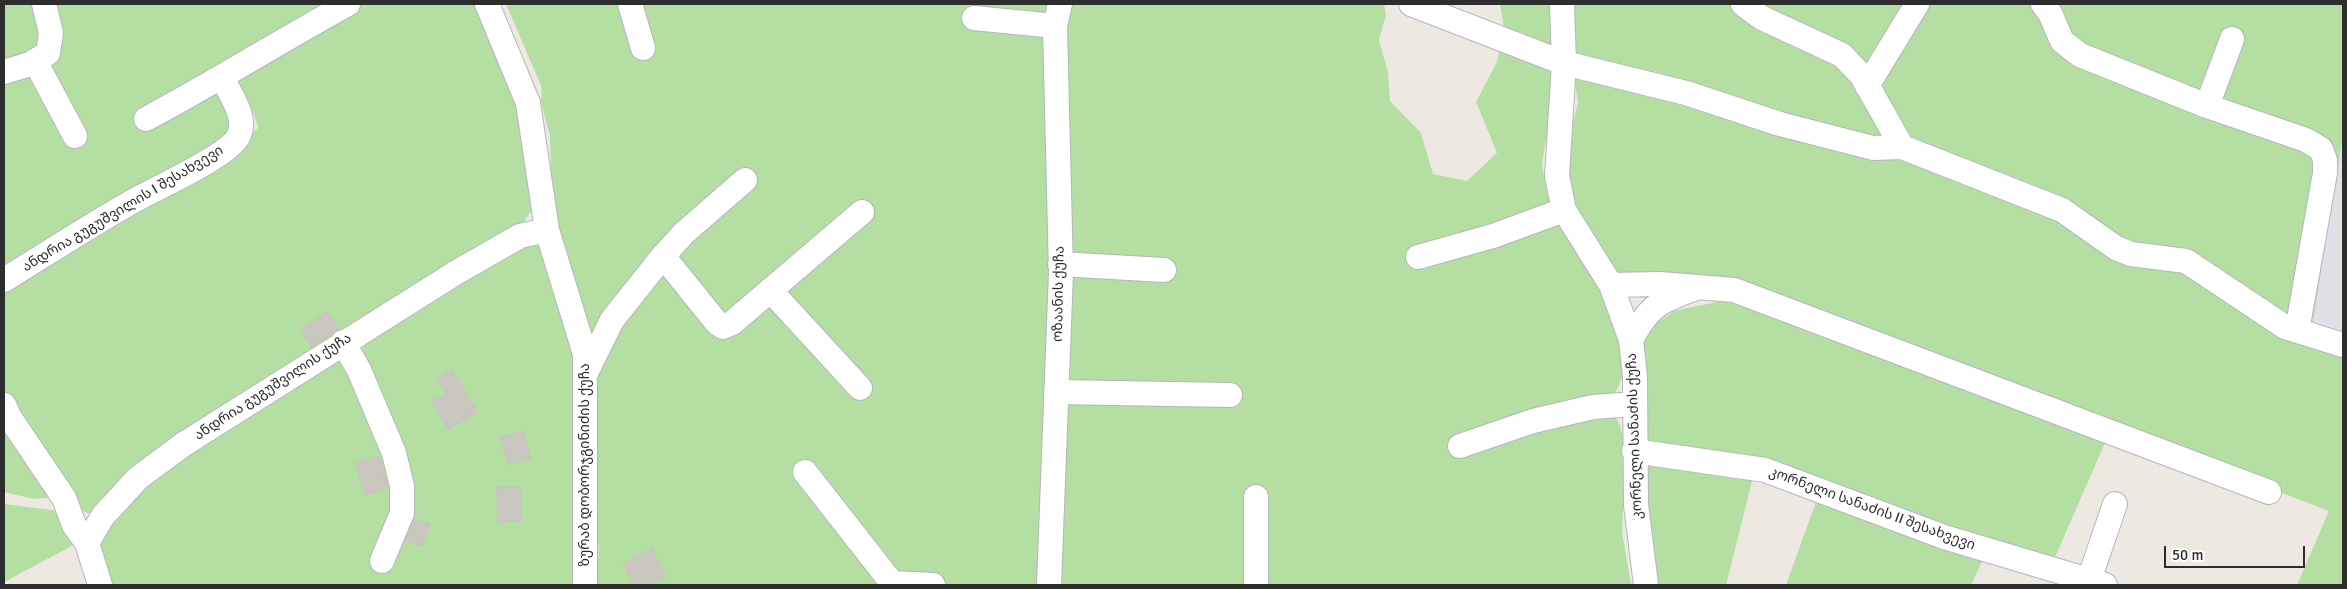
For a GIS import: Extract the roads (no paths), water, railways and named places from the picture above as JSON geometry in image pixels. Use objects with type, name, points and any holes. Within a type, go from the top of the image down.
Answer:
[{"type":"street","points":[[4,72],[35,61],[48,53],[51,33],[44,4]]},
{"type":"street","points":[[146,120],[222,78],[263,51],[348,4]]},
{"type":"street","points":[[487,4],[528,103],[547,230]]},
{"type":"street","points":[[630,4],[643,48]]},
{"type":"street","name":"ოზაანის ქუჩა","points":[[1049,585],[1060,264],[1054,26],[1060,4]]},
{"type":"street","points":[[1411,4],[1564,63],[1686,93],[1780,124],[1873,148],[1902,147],[2062,210],[2116,248],[2131,254],[2186,262],[2285,327],[2343,345]]},
{"type":"street","name":"კორნელი სანაძის ქუჩა","points":[[1562,4],[1564,63],[1557,176],[1564,210],[1611,285],[1631,340],[1635,376],[1634,451],[1636,505],[1646,585]]},
{"type":"street","points":[[1743,4],[1762,18],[1842,55],[1862,76],[1902,147]]},
{"type":"street","points":[[1867,86],[1917,4]]},
{"type":"street","points":[[2043,4],[2050,13],[2062,41],[2080,55],[2207,106],[2306,140],[2321,149],[2326,160],[2325,173],[2298,331]]},
{"type":"street","points":[[974,18],[1054,26]]},
{"type":"street","points":[[2207,106],[2232,39]]},
{"type":"street","points":[[35,61],[75,136]]},
{"type":"street","name":"ანდრია გუგუშვილის I შესახვევი","points":[[4,280],[137,199],[190,171],[232,144],[239,136],[240,116],[222,78]]},
{"type":"street","points":[[586,374],[612,320],[664,256],[684,233],[745,180]]},
{"type":"street","points":[[1418,257],[1493,236],[1564,210]]},
{"type":"street","points":[[664,256],[717,323],[723,327],[732,323],[862,212]]},
{"type":"street","name":"ანდრია გუგუშვილის ქუჩა","points":[[87,543],[103,516],[138,478],[184,444],[342,342],[457,272],[520,236],[547,230]]},
{"type":"street","name":"ზურაბ დობორჯგინიძის ქუჩა","points":[[547,230],[585,354],[585,585]]},
{"type":"street","points":[[1060,264],[1164,270]]},
{"type":"street","points":[[1611,285],[1660,284],[1734,290],[2269,492]]},
{"type":"street","points":[[1631,340],[1643,317],[1655,306],[1699,287]]},
{"type":"street","points":[[770,290],[860,388]]},
{"type":"street","points":[[342,342],[359,370],[394,453],[402,486],[402,513],[382,561]]},
{"type":"street","points":[[1056,392],[1230,395]]},
{"type":"street","points":[[1460,446],[1533,421],[1593,407],[1635,404]]},
{"type":"street","points":[[4,405],[64,498],[74,525],[87,543],[100,585]]},
{"type":"street","name":"კორნელი სანაძის II შესახვევი","points":[[1634,451],[1764,470],[1944,537],[2097,583]]},
{"type":"street","points":[[805,472],[892,583],[933,585]]},
{"type":"street","points":[[1256,497],[1256,585]]},
{"type":"street","points":[[2097,583],[2115,504]]}]
